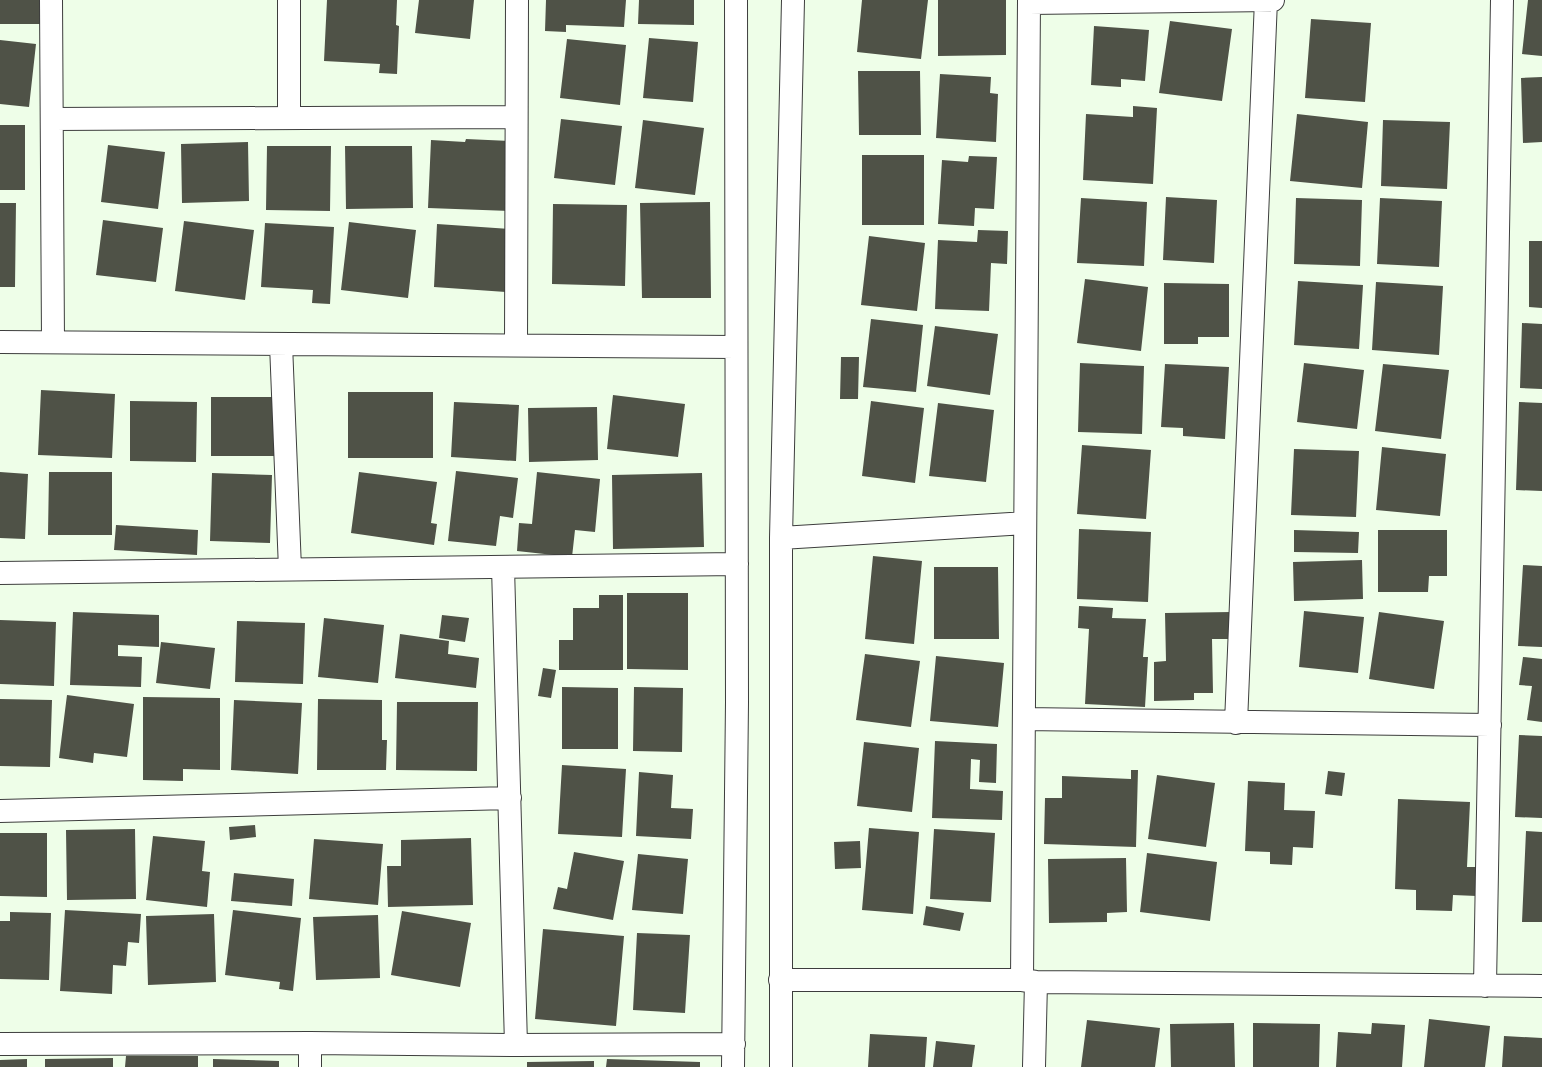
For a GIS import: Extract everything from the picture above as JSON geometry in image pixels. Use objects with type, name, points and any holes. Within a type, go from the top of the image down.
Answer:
[{"type":"street","points":[[51,0],[53,342]]},
{"type":"street","points":[[289,0],[289,118]]},
{"type":"street","points":[[516,345],[517,0]]},
{"type":"street","points":[[733,1067],[737,710],[736,0]]},
{"type":"street","points":[[781,1067],[781,538],[793,0]]},
{"type":"street","points":[[1236,723],[1266,0]]},
{"type":"street","points":[[1034,1067],[1029,981],[1024,719],[1029,2],[1273,0]]},
{"type":"street","points":[[1485,986],[1502,0]]},
{"type":"street","points":[[52,119],[516,117]]},
{"type":"street","points":[[0,342],[736,346]]},
{"type":"street","points":[[281,344],[290,569]]},
{"type":"street","points":[[781,538],[1025,524]]},
{"type":"street","points":[[0,573],[737,564]]},
{"type":"street","points":[[503,567],[516,1045]]},
{"type":"street","points":[[1024,719],[1236,723],[1490,724]]},
{"type":"street","points":[[0,811],[510,798]]},
{"type":"street","points":[[780,980],[1542,986]]},
{"type":"street","points":[[310,1043],[310,1067]]},
{"type":"street","points":[[0,1044],[734,1044]]},
{"type":"building","points":[[0,0],[49,0],[49,24],[0,24]]},
{"type":"building","points":[[327,0],[397,0],[396,25],[399,26],[397,74],[379,73],[380,64],[324,61]]},
{"type":"building","points":[[419,0],[474,0],[470,39],[415,33]]},
{"type":"building","points":[[546,0],[626,0],[624,27],[566,25],[566,32],[545,31]]},
{"type":"building","points":[[639,0],[694,0],[694,25],[638,24]]},
{"type":"building","points":[[862,0],[928,0],[921,59],[857,52]]},
{"type":"building","points":[[938,0],[1006,0],[1006,55],[938,56]]},
{"type":"building","points":[[1528,0],[1542,0],[1542,56],[1522,54]]},
{"type":"building","points":[[1311,19],[1371,23],[1365,102],[1305,98]]},
{"type":"building","points":[[1170,21],[1232,29],[1222,101],[1159,93]]},
{"type":"building","points":[[1094,26],[1149,30],[1145,81],[1121,79],[1121,87],[1091,85]]},
{"type":"building","points":[[649,38],[698,42],[693,102],[643,98]]},
{"type":"building","points":[[567,39],[626,45],[620,105],[560,98]]},
{"type":"building","points":[[0,40],[36,44],[29,107],[0,104]]},
{"type":"building","points":[[858,71],[920,71],[921,135],[859,135]]},
{"type":"building","points":[[940,74],[991,77],[990,93],[998,94],[996,142],[936,138]]},
{"type":"building","points":[[1542,77],[1542,142],[1523,143],[1521,78]]},
{"type":"building","points":[[1133,106],[1157,108],[1153,184],[1083,180],[1086,114],[1133,117]]},
{"type":"building","points":[[1297,114],[1368,122],[1362,188],[1290,181]]},
{"type":"building","points":[[561,119],[622,126],[615,185],[554,178]]},
{"type":"building","points":[[643,120],[704,128],[695,195],[635,188]]},
{"type":"building","points":[[1383,120],[1450,122],[1447,189],[1381,186]]},
{"type":"building","points":[[0,125],[25,125],[25,190],[0,190]]},
{"type":"building","points":[[466,139],[512,141],[510,211],[428,208],[431,140],[465,142]]},
{"type":"building","points":[[248,142],[249,201],[182,203],[181,144]]},
{"type":"building","points":[[108,145],[165,152],[158,209],[101,202]]},
{"type":"building","points":[[267,146],[331,146],[330,211],[266,210]]},
{"type":"building","points":[[345,146],[412,146],[413,208],[346,209]]},
{"type":"building","points":[[862,155],[924,155],[924,225],[862,225]]},
{"type":"building","points":[[969,156],[997,157],[994,209],[975,208],[974,226],[938,224],[942,160],[968,162]]},
{"type":"building","points":[[1166,197],[1217,200],[1214,263],[1163,260]]},
{"type":"building","points":[[1081,198],[1147,202],[1144,266],[1077,263]]},
{"type":"building","points":[[1296,198],[1362,200],[1360,266],[1294,264]]},
{"type":"building","points":[[1380,198],[1442,201],[1439,267],[1377,264]]},
{"type":"building","points":[[710,202],[711,298],[642,298],[640,203]]},
{"type":"building","points":[[0,203],[16,203],[15,287],[0,287]]},
{"type":"building","points":[[553,204],[627,205],[625,286],[552,284]]},
{"type":"building","points":[[103,220],[163,228],[156,282],[96,275]]},
{"type":"building","points":[[184,221],[254,230],[245,300],[175,291]]},
{"type":"building","points":[[349,222],[416,230],[408,298],[341,290]]},
{"type":"building","points":[[265,223],[334,227],[330,304],[312,303],[313,290],[261,287]]},
{"type":"building","points":[[437,224],[510,229],[506,292],[434,287]]},
{"type":"building","points":[[978,230],[1008,231],[1007,264],[991,263],[989,311],[935,309],[938,240],[977,242]]},
{"type":"building","points":[[869,236],[925,243],[917,311],[861,305]]},
{"type":"building","points":[[1529,241],[1542,241],[1542,308],[1529,307]]},
{"type":"building","points":[[1085,279],[1148,287],[1141,351],[1077,343]]},
{"type":"building","points":[[1298,281],[1363,285],[1359,349],[1294,345]]},
{"type":"building","points":[[1376,282],[1443,286],[1439,355],[1372,350]]},
{"type":"building","points":[[1164,283],[1229,284],[1229,337],[1198,337],[1198,344],[1164,344]]},
{"type":"building","points":[[871,319],[923,325],[916,392],[863,387]]},
{"type":"building","points":[[1522,323],[1542,324],[1542,389],[1520,388]]},
{"type":"building","points":[[935,326],[998,334],[990,395],[927,386]]},
{"type":"building","points":[[841,357],[859,357],[858,399],[840,399]]},
{"type":"building","points":[[1080,363],[1144,366],[1142,434],[1078,432]]},
{"type":"building","points":[[1304,363],[1364,370],[1357,429],[1297,422]]},
{"type":"building","points":[[1165,364],[1229,367],[1225,439],[1183,436],[1183,428],[1161,427]]},
{"type":"building","points":[[1383,364],[1449,370],[1441,439],[1375,431]]},
{"type":"building","points":[[41,390],[115,394],[112,458],[38,455]]},
{"type":"building","points":[[348,392],[433,392],[433,458],[348,458]]},
{"type":"building","points":[[613,395],[685,404],[678,457],[607,449]]},
{"type":"building","points":[[211,397],[274,397],[274,456],[211,456]]},
{"type":"building","points":[[130,401],[197,402],[196,462],[130,461]]},
{"type":"building","points":[[871,401],[924,408],[915,483],[862,476]]},
{"type":"building","points":[[454,402],[519,405],[516,461],[451,457]]},
{"type":"building","points":[[1519,402],[1542,403],[1542,491],[1516,490]]},
{"type":"building","points":[[938,403],[994,410],[986,482],[929,476]]},
{"type":"building","points":[[597,407],[598,460],[529,462],[528,408]]},
{"type":"building","points":[[1082,445],[1151,450],[1146,519],[1077,514]]},
{"type":"building","points":[[1382,447],[1446,454],[1440,516],[1376,510]]},
{"type":"building","points":[[1294,449],[1359,451],[1356,517],[1291,515]]},
{"type":"building","points":[[456,471],[518,478],[513,518],[500,516],[496,546],[448,541]]},
{"type":"building","points":[[0,472],[28,474],[25,539],[0,538]]},
{"type":"building","points":[[49,472],[112,472],[112,535],[48,535]]},
{"type":"building","points":[[359,472],[437,482],[431,523],[437,524],[434,545],[351,533]]},
{"type":"building","points":[[537,472],[600,479],[595,532],[575,530],[572,557],[517,551],[519,523],[532,524]]},
{"type":"building","points":[[212,473],[272,475],[270,543],[210,541]]},
{"type":"building","points":[[702,473],[704,547],[613,549],[612,475]]},
{"type":"building","points":[[116,525],[198,530],[197,555],[114,550]]},
{"type":"building","points":[[1079,529],[1151,532],[1148,602],[1077,599]]},
{"type":"building","points":[[1294,530],[1359,532],[1358,553],[1294,552]]},
{"type":"building","points":[[1378,530],[1447,530],[1447,576],[1429,576],[1428,592],[1378,592]]},
{"type":"building","points":[[873,556],[922,561],[914,644],[865,639]]},
{"type":"building","points":[[1362,560],[1363,599],[1294,601],[1293,562]]},
{"type":"building","points":[[1523,565],[1542,566],[1542,647],[1518,646]]},
{"type":"building","points":[[934,567],[998,567],[999,639],[934,639]]},
{"type":"building","points":[[627,593],[688,593],[688,670],[627,669]]},
{"type":"building","points":[[599,595],[623,595],[623,670],[559,670],[559,640],[573,640],[573,608],[599,608]]},
{"type":"building","points":[[1079,606],[1113,608],[1112,618],[1146,619],[1143,657],[1148,657],[1145,707],[1085,704],[1089,629],[1078,628]]},
{"type":"building","points":[[1304,611],[1364,617],[1358,673],[1299,667]]},
{"type":"building","points":[[73,612],[159,615],[159,647],[118,645],[118,656],[142,657],[141,687],[70,685]]},
{"type":"building","points":[[1231,612],[1231,639],[1212,639],[1213,693],[1194,693],[1194,700],[1154,701],[1154,662],[1166,661],[1165,613]]},
{"type":"building","points":[[1379,612],[1444,621],[1434,689],[1369,679]]},
{"type":"building","points":[[442,615],[469,618],[465,642],[439,638]]},
{"type":"building","points":[[324,618],[384,625],[378,683],[318,677]]},
{"type":"building","points":[[0,620],[56,622],[54,686],[0,684]]},
{"type":"building","points":[[237,621],[305,623],[303,684],[235,682]]},
{"type":"building","points":[[400,634],[449,641],[448,654],[479,658],[476,688],[395,678]]},
{"type":"building","points":[[161,642],[215,648],[210,689],[156,683]]},
{"type":"building","points":[[865,654],[920,661],[911,727],[856,720]]},
{"type":"building","points":[[936,656],[1004,663],[998,727],[930,721]]},
{"type":"building","points":[[1523,657],[1542,659],[1542,722],[1527,720],[1532,686],[1519,685]]},
{"type":"building","points":[[543,668],[556,670],[551,698],[538,696]]},
{"type":"building","points":[[562,687],[618,688],[618,749],[562,749]]},
{"type":"building","points":[[634,687],[683,688],[682,752],[633,751]]},
{"type":"building","points":[[67,695],[134,704],[127,757],[94,753],[93,763],[59,758]]},
{"type":"building","points":[[143,697],[220,698],[220,770],[183,769],[183,781],[143,780]]},
{"type":"building","points":[[0,699],[52,700],[50,767],[0,766]]},
{"type":"building","points":[[318,699],[382,700],[382,740],[387,740],[386,770],[317,770]]},
{"type":"building","points":[[234,700],[302,703],[298,774],[231,770]]},
{"type":"building","points":[[397,702],[478,702],[477,771],[396,770]]},
{"type":"building","points":[[1519,735],[1542,736],[1542,818],[1515,817]]},
{"type":"building","points":[[935,741],[997,744],[996,783],[979,782],[980,760],[971,759],[970,789],[1003,791],[1002,820],[932,818]]},
{"type":"building","points":[[864,742],[919,748],[912,812],[857,806]]},
{"type":"building","points":[[562,765],[626,769],[622,837],[558,834]]},
{"type":"building","points":[[1131,770],[1138,770],[1136,847],[1044,844],[1045,798],[1062,798],[1062,776],[1131,779]]},
{"type":"building","points":[[1328,771],[1345,773],[1342,796],[1325,794]]},
{"type":"building","points":[[639,772],[673,775],[671,808],[693,809],[691,839],[636,836]]},
{"type":"building","points":[[1157,775],[1215,783],[1206,847],[1148,839]]},
{"type":"building","points":[[1248,781],[1285,783],[1284,810],[1315,811],[1313,848],[1293,847],[1292,865],[1270,864],[1270,852],[1245,851]]},
{"type":"building","points":[[1398,799],[1470,802],[1467,867],[1479,867],[1477,896],[1453,895],[1452,911],[1416,910],[1416,890],[1395,889]]},
{"type":"building","points":[[255,825],[256,837],[230,840],[229,827]]},
{"type":"building","points":[[869,828],[919,832],[913,914],[862,910]]},
{"type":"building","points":[[135,829],[136,899],[67,900],[66,830]]},
{"type":"building","points":[[934,829],[995,833],[991,902],[930,899]]},
{"type":"building","points":[[1526,831],[1542,832],[1542,922],[1522,922]]},
{"type":"building","points":[[0,833],[47,833],[47,897],[0,896]]},
{"type":"building","points":[[153,836],[205,841],[202,871],[210,872],[207,907],[146,900]]},
{"type":"building","points":[[471,838],[473,905],[388,907],[387,866],[401,866],[401,840]]},
{"type":"building","points":[[314,839],[383,844],[378,905],[309,899]]},
{"type":"building","points":[[860,841],[861,868],[835,869],[834,842]]},
{"type":"building","points":[[574,852],[624,861],[613,920],[553,909],[558,887],[567,889]]},
{"type":"building","points":[[1147,853],[1217,862],[1210,921],[1140,912]]},
{"type":"building","points":[[638,854],[688,859],[683,914],[632,910]]},
{"type":"building","points":[[1126,858],[1127,912],[1107,913],[1107,922],[1049,923],[1048,859]]},
{"type":"building","points":[[234,873],[294,879],[292,906],[231,901]]},
{"type":"building","points":[[926,906],[964,913],[960,931],[923,925]]},
{"type":"building","points":[[65,910],[141,914],[139,943],[128,942],[126,966],[113,965],[112,994],[60,991]]},
{"type":"building","points":[[233,910],[301,918],[293,991],[279,989],[280,982],[225,975]]},
{"type":"building","points":[[402,911],[471,923],[460,987],[391,975]]},
{"type":"building","points":[[10,912],[51,913],[49,980],[0,979],[0,921],[10,921]]},
{"type":"building","points":[[214,914],[216,982],[148,985],[146,916]]},
{"type":"building","points":[[378,915],[380,978],[316,980],[313,917]]},
{"type":"building","points":[[543,929],[624,936],[616,1026],[535,1019]]},
{"type":"building","points":[[637,933],[690,935],[685,1013],[633,1010]]},
{"type":"building","points":[[1429,1019],[1490,1026],[1485,1067],[1424,1067]]},
{"type":"building","points":[[1087,1020],[1160,1028],[1155,1067],[1081,1067]]},
{"type":"building","points":[[1234,1023],[1235,1067],[1171,1067],[1170,1024]]},
{"type":"building","points":[[1253,1023],[1320,1024],[1319,1067],[1253,1067]]},
{"type":"building","points":[[1372,1023],[1405,1025],[1402,1067],[1336,1067],[1338,1032],[1371,1034]]},
{"type":"building","points":[[870,1034],[927,1037],[925,1067],[868,1067]]},
{"type":"building","points":[[1504,1036],[1542,1038],[1542,1067],[1502,1067]]},
{"type":"building","points":[[936,1041],[975,1045],[972,1067],[933,1067]]},
{"type":"building","points":[[126,1056],[198,1056],[198,1067],[125,1067]]},
{"type":"building","points":[[113,1058],[113,1067],[45,1067],[45,1059]]},
{"type":"building","points":[[27,1059],[27,1067],[0,1067],[0,1060]]},
{"type":"building","points":[[213,1059],[279,1061],[279,1067],[213,1067]]},
{"type":"building","points":[[607,1059],[700,1062],[700,1067],[606,1067]]},
{"type":"building","points":[[594,1061],[594,1067],[527,1067],[527,1062]]}]
